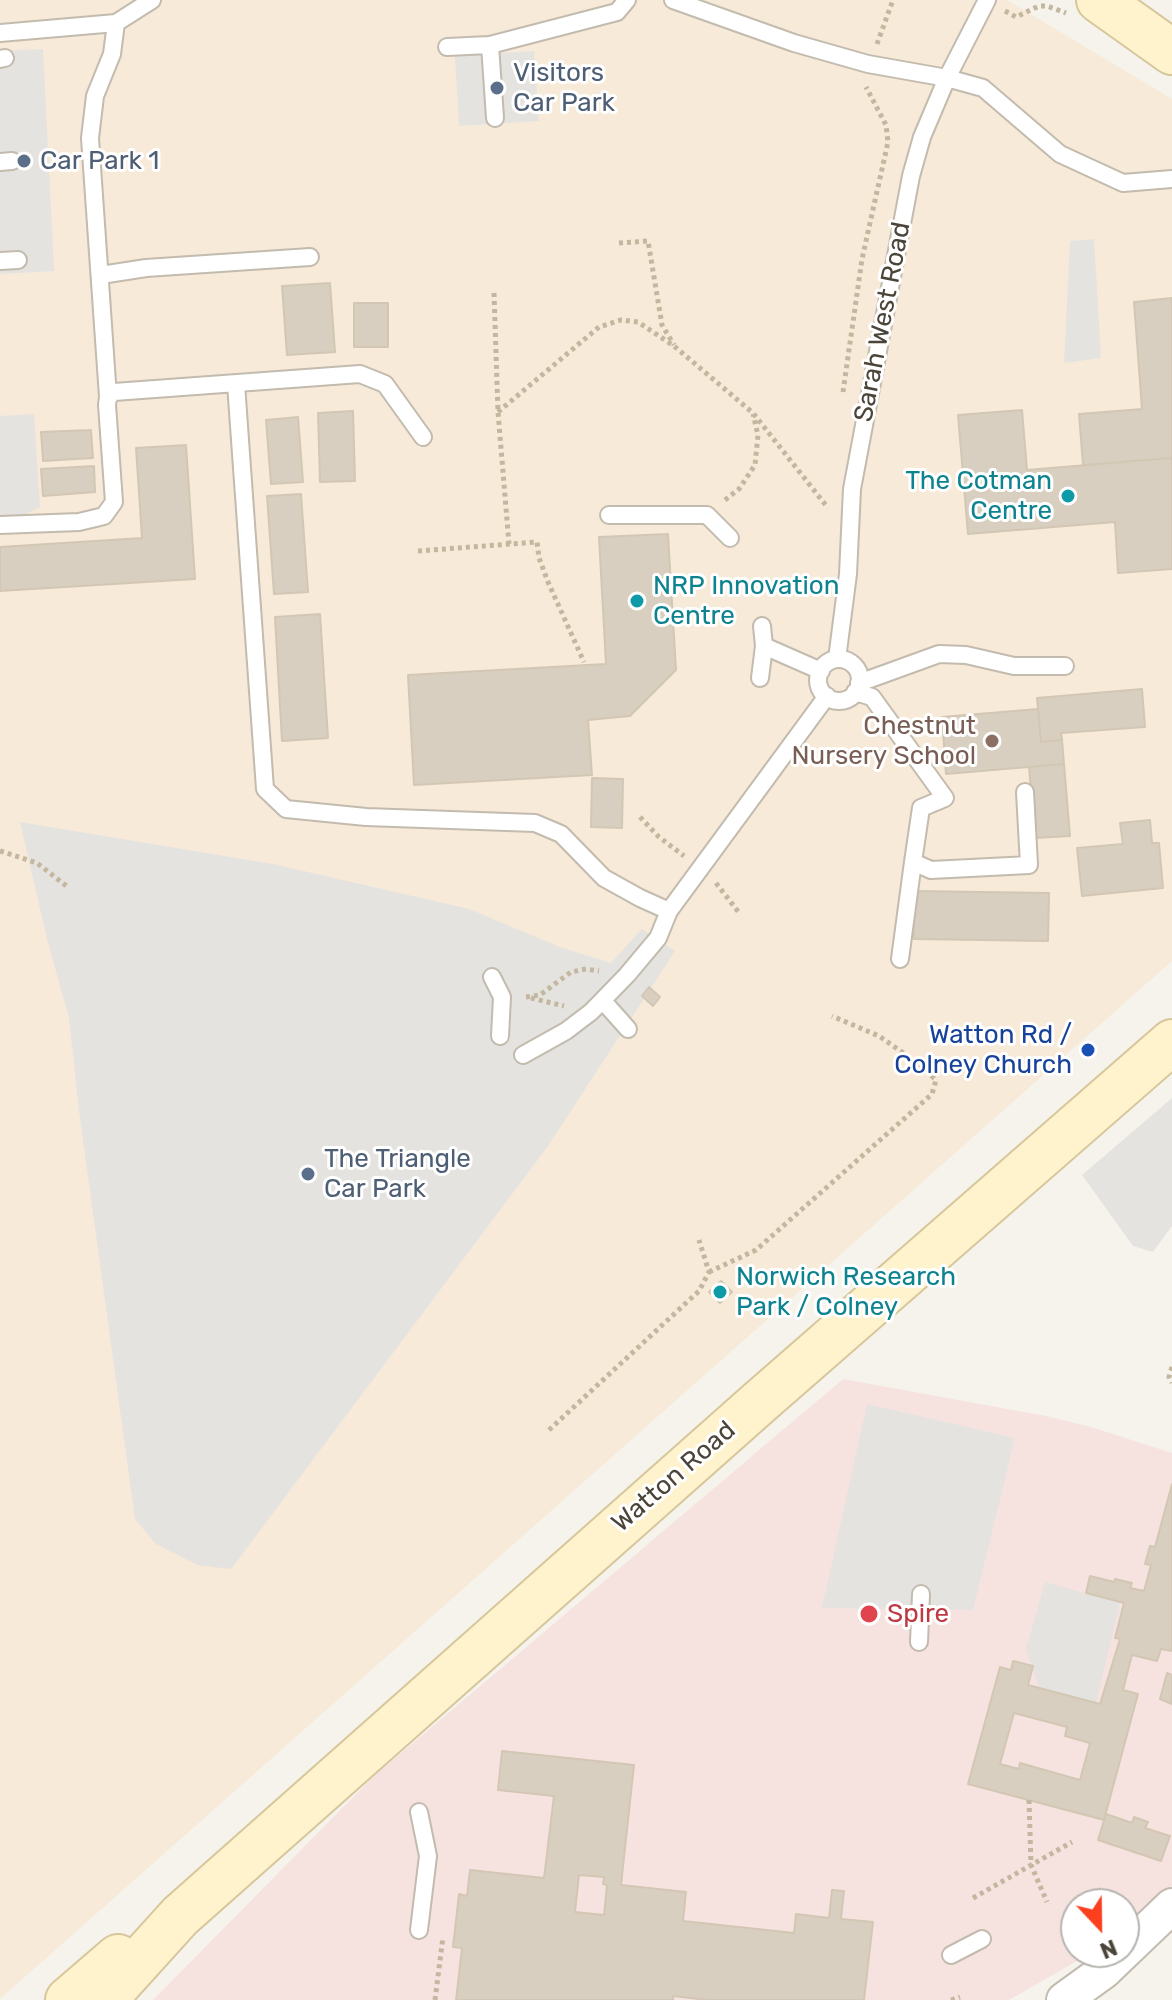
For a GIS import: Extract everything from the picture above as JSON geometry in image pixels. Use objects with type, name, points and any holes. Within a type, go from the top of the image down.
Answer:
[{"type":"main road","points":[[1087,10],[1172,52]]},
{"type":"main road","name":"Watton Road","points":[[104,2000],[180,1916],[738,1421],[1172,1042]]},
{"type":"main road","name":"Watton Road","points":[[68,2000],[115,1958],[180,1916]]},
{"type":"street","points":[[1064,2000],[1104,1971],[1172,1906]]},
{"type":"lane","points":[[0,33],[116,23],[152,0]]},
{"type":"lane","points":[[447,47],[490,45],[617,12],[627,0]]},
{"type":"lane","points":[[673,0],[794,43],[868,64],[947,78],[983,88],[1060,154],[1123,183],[1172,179]]},
{"type":"lane","name":"Sarah West Road","points":[[837,659],[848,574],[852,489],[911,176],[922,137],[947,78],[987,0]]},
{"type":"lane","points":[[0,525],[79,522],[104,516],[114,502],[90,138],[95,96],[112,54],[116,23]]},
{"type":"lane","points":[[490,45],[495,118]]},
{"type":"lane","points":[[101,275],[146,268],[310,257]]},
{"type":"lane","points":[[0,261],[18,260]]},
{"type":"lane","points":[[108,397],[114,392],[360,374],[385,384],[423,437]]},
{"type":"lane","points":[[236,384],[265,789],[286,809],[366,817],[535,823],[561,834],[604,878],[669,911]]},
{"type":"lane","points":[[609,515],[707,515],[730,538]]},
{"type":"lane","points":[[760,678],[764,646],[762,626]]},
{"type":"lane","points":[[764,646],[821,671]]},
{"type":"lane","points":[[857,688],[939,654],[966,655],[1014,666],[1065,666]]},
{"type":"lane","points":[[844,659],[855,665],[860,677],[857,688],[851,697],[838,701],[827,696],[818,685],[821,671],[827,662],[844,659]]},
{"type":"lane","points":[[857,688],[872,697],[945,798],[921,808],[900,959]]},
{"type":"lane","points":[[523,1055],[597,1007],[658,938],[669,911],[827,696]]},
{"type":"lane","points":[[913,862],[931,870],[1029,865],[1025,792]]},
{"type":"lane","points":[[492,977],[502,997],[500,1036]]},
{"type":"lane","points":[[597,1007],[628,1029]]},
{"type":"lane","points":[[919,1642],[921,1594]]},
{"type":"lane","points":[[419,1812],[428,1856],[419,1930]]},
{"type":"lane","points":[[951,1955],[982,1939]]},
{"type":"path","points":[[842,401],[862,259],[888,142],[886,125],[863,80],[893,0]]},
{"type":"path","points":[[1016,17],[1039,6],[1087,10]]},
{"type":"path","points":[[619,243],[648,241],[662,325],[674,346]]},
{"type":"path","points":[[494,293],[498,412],[509,544]]},
{"type":"path","points":[[498,412],[599,327],[621,320],[638,322],[674,346],[753,413],[848,535]]},
{"type":"path","points":[[707,515],[739,489],[755,465],[758,435],[753,413]]},
{"type":"path","points":[[828,508],[830,494]]},
{"type":"path","points":[[418,551],[537,542],[543,570],[584,662]]},
{"type":"path","points":[[640,817],[659,837],[701,870]]},
{"type":"path","points":[[0,851],[37,863],[69,888]]},
{"type":"path","points":[[719,885],[740,914]]},
{"type":"path","points":[[502,997],[540,995],[571,972],[586,969],[599,971],[619,984]]},
{"type":"path","points":[[525,997],[597,1007]]},
{"type":"path","points":[[549,1430],[699,1291],[709,1272],[756,1250],[932,1094],[936,1080],[919,1064],[879,1036],[832,1016]]},
{"type":"path","points":[[699,1240],[709,1272]]},
{"type":"path","points":[[1172,1367],[1169,1377],[1172,1383]]},
{"type":"path","points":[[1029,1800],[1031,1865],[1047,1902]]},
{"type":"path","points":[[973,1898],[1072,1842]]},
{"type":"path","points":[[419,1930],[443,1935],[435,2000]]},
{"type":"path","points":[[951,2000],[960,1997]]},
{"type":"shaded area","points":[[0,0],[1007,0],[1172,99],[1172,961],[0,1999]]},
{"type":"shaded area","name":"Car Park 1","points":[[43,49],[54,271],[0,274],[0,51]]},
{"type":"shaded area","name":"Visitors Car Park","points":[[534,51],[539,121],[459,126],[455,56]]},
{"type":"shaded area","points":[[1094,239],[1101,358],[1064,363],[1070,241]]},
{"type":"shaded area","points":[[34,414],[40,507],[0,527],[0,416]]},
{"type":"shaded area","name":"The Triangle Car Park","points":[[20,822],[273,864],[469,909],[560,947],[611,963],[642,929],[675,951],[548,1146],[231,1569],[197,1565],[156,1544],[135,1519],[69,1018]]},
{"type":"shaded area","points":[[1172,1098],[1172,1226],[1153,1252],[1133,1246],[1082,1175]]},
{"type":"shaded area","name":"Spire","points":[[843,1379],[1046,1416],[1172,1453],[1172,1886],[1164,1897],[1140,1916],[1140,1888],[1060,1888],[1060,1968],[1065,1968],[1009,2000],[153,2000],[375,1775]]},
{"type":"shaded area","points":[[867,1404],[1015,1438],[973,1610],[822,1608]]},
{"type":"shaded area","points":[[1045,1582],[1120,1603],[1096,1703],[1039,1688],[1026,1649]]},
{"type":"building","points":[[330,283],[335,352],[287,355],[282,286]]},
{"type":"building","name":"The Cotman Centre","points":[[1172,298],[1172,458],[1083,465],[1079,414],[1142,409],[1134,302]]},
{"type":"building","points":[[354,303],[388,303],[388,347],[354,347]]},
{"type":"building","name":"The Cotman Centre","points":[[1022,410],[1027,470],[1172,458],[1172,569],[1118,573],[1115,522],[968,534],[958,415]]},
{"type":"building","points":[[353,411],[355,481],[320,482],[318,413]]},
{"type":"building","points":[[298,417],[303,482],[271,484],[266,420]]},
{"type":"building","points":[[91,430],[93,458],[43,461],[41,432]]},
{"type":"building","points":[[186,445],[195,579],[0,591],[0,547],[142,538],[136,448]]},
{"type":"building","points":[[94,466],[95,492],[43,496],[41,469]]},
{"type":"building","points":[[301,494],[308,592],[274,594],[267,496]]},
{"type":"building","name":"NRP Innovation Centre","points":[[668,534],[676,670],[630,716],[588,720],[592,775],[414,785],[408,675],[606,664],[599,537]]},
{"type":"building","points":[[320,614],[328,738],[282,741],[275,617]]},
{"type":"building","points":[[1142,689],[1145,727],[1061,733],[1062,740],[1041,742],[1037,698]]},
{"type":"building","name":"Chestnut Nursery School","points":[[1038,709],[1041,742],[1062,740],[1064,764],[946,774],[942,717]]},
{"type":"building","points":[[1064,764],[1070,836],[1035,838],[1029,767]]},
{"type":"building","points":[[592,778],[623,779],[622,828],[591,827]]},
{"type":"building","points":[[1150,820],[1152,843],[1159,843],[1163,888],[1082,896],[1077,848],[1123,844],[1120,823]]},
{"type":"building","points":[[914,891],[1049,893],[1048,941],[914,939]]},
{"type":"building","points":[[649,987],[660,997],[653,1006],[642,996]]},
{"type":"building","name":"Norwich Research Park / Colney","points":[[721,1281],[732,1292],[720,1303],[709,1292]]},
{"type":"building","points":[[1172,1484],[1172,1651],[1161,1649],[1157,1661],[1132,1655],[1123,1690],[1138,1694],[1104,1820],[968,1784],[1000,1667],[1011,1670],[1013,1661],[1033,1666],[1028,1685],[1100,1704],[1120,1639],[1115,1638],[1124,1603],[1086,1593],[1090,1576],[1132,1583],[1130,1588],[1144,1591],[1151,1565],[1145,1564],[1150,1546],[1155,1547]],"holes":[[[1014,1713],[1067,1727],[1065,1736],[1090,1743],[1080,1780],[1020,1763],[1019,1769],[1000,1764]]]},
{"type":"building","points":[[1167,1673],[1172,1675],[1172,1704],[1160,1699]]},
{"type":"building","points":[[502,1751],[634,1765],[621,1885],[686,1892],[683,1921],[794,1933],[796,1914],[829,1918],[832,1890],[844,1891],[841,1919],[873,1922],[864,2000],[707,2000],[673,1996],[673,2000],[456,2000],[462,1948],[453,1947],[459,1894],[467,1896],[470,1870],[544,1878],[554,1796],[498,1790]],"holes":[[[579,1875],[604,1877],[603,1884],[607,1885],[604,1915],[575,1912]]]},
{"type":"building","points":[[1106,1814],[1132,1823],[1134,1817],[1148,1822],[1145,1828],[1170,1836],[1161,1861],[1098,1840]]},
{"type":"place","name":"Visitors Car Park","points":[[497,88]]},
{"type":"place","name":"Car Park 1","points":[[24,161]]},
{"type":"place","name":"The Cotman Centre","points":[[1068,496]]},
{"type":"place","name":"NRP Innovation Centre","points":[[637,601]]},
{"type":"place","name":"Chestnut Nursery School","points":[[992,741]]},
{"type":"place","name":"Watton Rd / Colney Church","points":[[1088,1050]]},
{"type":"place","name":"The Triangle Car Park","points":[[308,1174]]},
{"type":"place","name":"Norwich Research Park / Colney","points":[[720,1292]]},
{"type":"place","name":"Spire","points":[[869,1614]]}]
